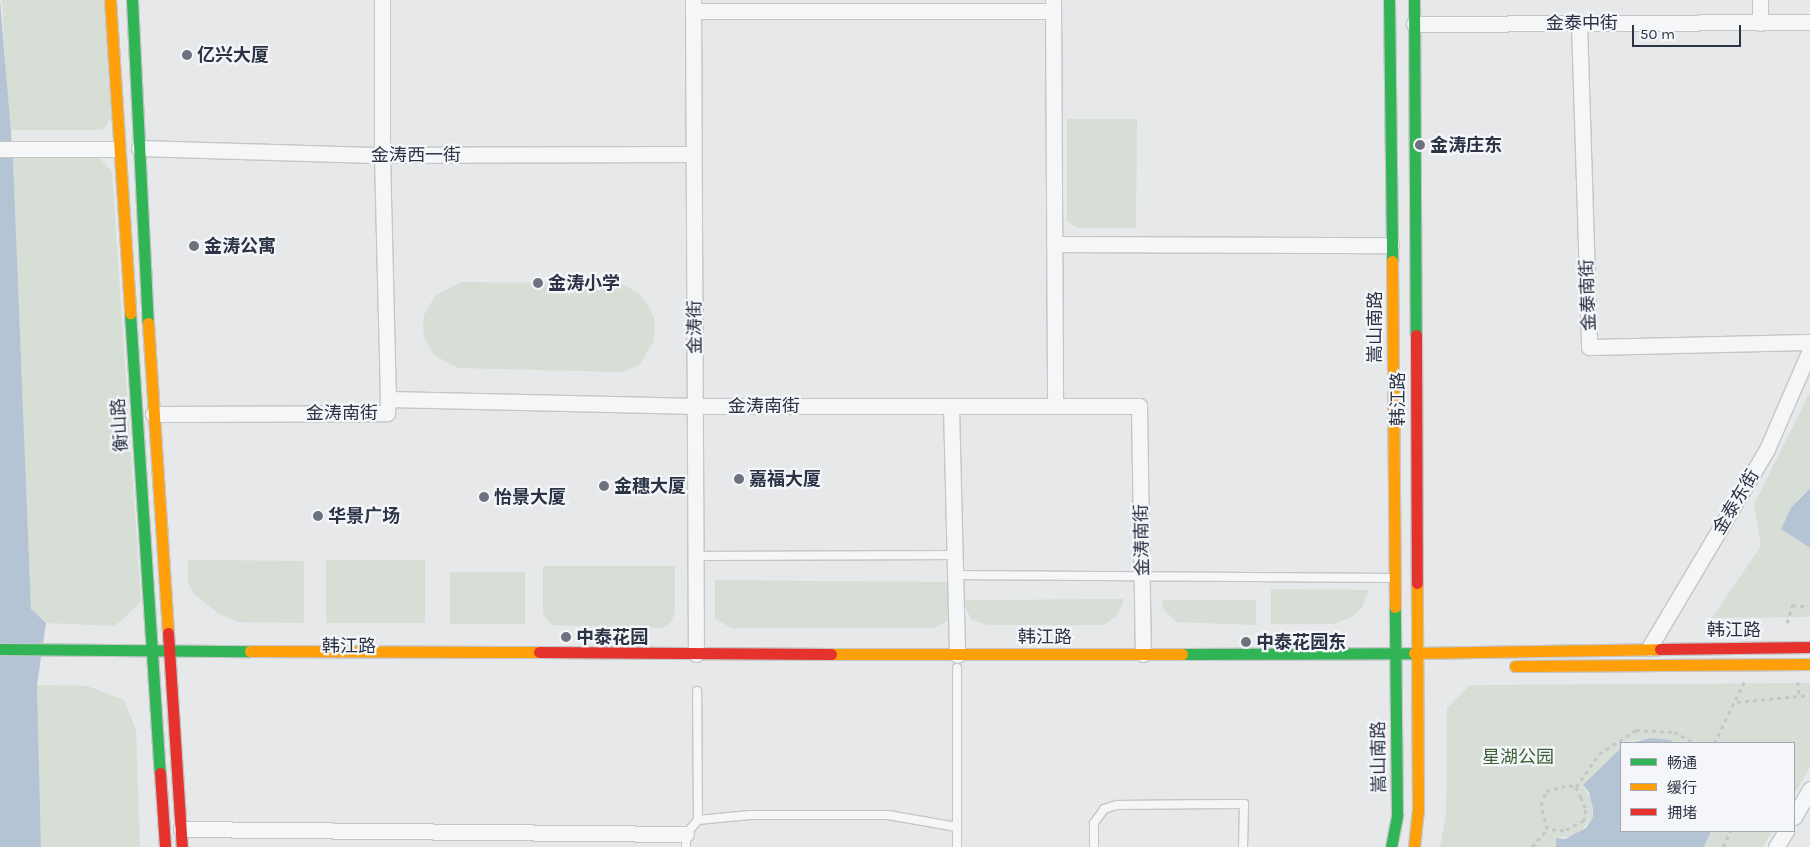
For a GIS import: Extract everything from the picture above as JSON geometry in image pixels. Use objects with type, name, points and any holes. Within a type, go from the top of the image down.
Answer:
[{"type":"street","name":"衡山路","points":[[110,0],[118,149],[156,663],[166,847]]},
{"type":"street","name":"衡山路","points":[[132,0],[153,414],[171,651],[182,847]]},
{"type":"street","points":[[382,0],[382,155],[388,399]]},
{"type":"street","name":"嵩山南路","points":[[1389,0],[1395,653]]},
{"type":"street","points":[[1414,0],[1414,24]]},
{"type":"street","points":[[1760,0],[1760,22]]},
{"type":"street","points":[[692,5],[1053,5],[1055,406]]},
{"type":"street","name":"金涛街","points":[[692,5],[697,660]]},
{"type":"street","name":"金泰中街","points":[[1414,24],[1810,22]]},
{"type":"street","name":"韩江路","points":[[1414,24],[1417,666]]},
{"type":"street","name":"金泰南街","points":[[1579,24],[1589,346],[1810,342]]},
{"type":"street","name":"金涛西一街","points":[[140,148],[382,155],[694,154]]},
{"type":"street","points":[[0,149],[118,149]]},
{"type":"street","points":[[1054,244],[1391,245]]},
{"type":"street","name":"金泰东街","points":[[1649,648],[1767,449],[1810,350]]},
{"type":"street","name":"金涛南街","points":[[153,414],[387,413],[388,399],[695,406],[1139,406],[1144,654]]},
{"type":"street","points":[[951,406],[957,665]]},
{"type":"street","name":"韩江路","points":[[0,660],[56,654],[155,650],[957,665],[1144,654],[1417,653],[1810,647]]},
{"type":"street","name":"韩江路","points":[[0,649],[156,663],[371,664]]},
{"type":"street","points":[[1395,653],[1390,666],[1431,666]]},
{"type":"street","name":"韩江路","points":[[1506,666],[1810,664]]},
{"type":"street","name":"嵩山南路","points":[[1390,666],[1397,816],[1391,847]]},
{"type":"street","points":[[1414,847],[1418,811],[1417,666]]},
{"type":"street","points":[[1795,815],[1810,790]]},
{"type":"street","points":[[181,829],[686,841]]},
{"type":"street","points":[[1776,847],[1785,832]]},
{"type":"lane","points":[[696,556],[954,555]]},
{"type":"lane","points":[[955,576],[1394,578]]},
{"type":"lane","points":[[957,665],[957,847]]},
{"type":"lane","points":[[686,841],[698,820],[697,691]]},
{"type":"lane","points":[[1094,847],[1094,823],[1104,809],[1117,805],[1244,804],[1244,847]]},
{"type":"lane","points":[[698,820],[750,815],[888,815],[957,827]]},
{"type":"path","points":[[1787,622],[1792,605],[1804,606]]},
{"type":"path","points":[[1715,742],[1737,702],[1746,676]]},
{"type":"path","points":[[1798,676],[1799,695]]},
{"type":"path","points":[[1737,702],[1810,695]]},
{"type":"path","points":[[1576,787],[1599,754],[1636,730],[1674,732],[1694,742]]},
{"type":"path","points":[[1547,829],[1541,805],[1546,791],[1569,785],[1576,787]]},
{"type":"path","points":[[1547,829],[1564,831],[1584,820],[1586,810],[1576,787]]},
{"type":"path","points":[[1532,847],[1547,829]]},
{"type":"path","points":[[1722,847],[1730,832]]},
{"type":"green space","points":[[2,0],[104,0],[112,117],[102,130],[9,130]]},
{"type":"green space","points":[[1067,119],[1137,119],[1136,228],[1077,228],[1067,221]]},
{"type":"green space","points":[[98,156],[112,172],[141,602],[115,626],[46,623],[31,610],[13,158]]},
{"type":"green space","points":[[461,282],[622,284],[640,294],[650,309],[655,321],[654,341],[639,365],[622,372],[458,368],[434,355],[424,337],[423,326],[424,315],[435,296]]},
{"type":"green space","points":[[1810,392],[1810,488],[1799,498],[1781,529],[1810,548],[1810,617],[1712,618],[1761,546],[1754,504]]},
{"type":"green space","points":[[188,560],[304,561],[304,623],[238,622],[219,614],[193,593],[188,581]]},
{"type":"green space","points":[[326,560],[425,560],[425,623],[326,623]]},
{"type":"green space","points":[[543,566],[675,566],[675,613],[671,622],[662,628],[552,625],[543,615]]},
{"type":"green space","points":[[450,572],[525,572],[525,624],[450,624]]},
{"type":"green space","points":[[715,580],[949,582],[949,620],[934,628],[732,628],[715,619]]},
{"type":"green space","points":[[1271,589],[1369,590],[1362,608],[1352,617],[1333,624],[1271,624]]},
{"type":"green space","points":[[1124,599],[1117,616],[1104,625],[988,625],[971,619],[962,600]]},
{"type":"green space","points":[[1162,600],[1256,600],[1256,625],[1177,622],[1164,610]]},
{"type":"green space","name":"星湖公园","points":[[1810,683],[1810,767],[1795,793],[1795,742],[1670,742],[1650,738],[1620,742],[1620,749],[1583,785],[1591,799],[1593,817],[1577,835],[1556,838],[1556,847],[1440,847],[1446,815],[1447,708],[1470,685]]},
{"type":"green space","points":[[37,685],[87,686],[124,700],[136,730],[140,847],[41,847]]},
{"type":"green space","points":[[1711,832],[1771,832],[1763,847],[1704,847]]},
{"type":"water","points":[[0,0],[13,158],[31,609],[46,623],[37,685],[41,847],[0,847]]},
{"type":"water","points":[[1810,488],[1810,548],[1781,529],[1791,508]]},
{"type":"water","points":[[1650,738],[1673,742],[1635,742]]},
{"type":"water","points":[[1620,749],[1620,832],[1711,832],[1704,847],[1556,847],[1556,838],[1565,839],[1586,828],[1593,817],[1589,792],[1583,785]]},
{"type":"traffic: fast","points":[[132,0],[148,323]]},
{"type":"traffic: fast","points":[[1389,0],[1392,261]]},
{"type":"traffic: fast","points":[[1414,0],[1416,335]]},
{"type":"traffic: fast","points":[[130,313],[160,773]]},
{"type":"traffic: fast","points":[[1391,847],[1397,815],[1395,607]]},
{"type":"traffic: fast","points":[[0,649],[250,651]]},
{"type":"traffic: fast","points":[[1182,654],[1414,653]]},
{"type":"traffic: slow","points":[[110,0],[130,313]]},
{"type":"traffic: slow","points":[[1392,261],[1395,607]]},
{"type":"traffic: slow","points":[[148,323],[168,633]]},
{"type":"traffic: slow","points":[[1414,847],[1418,811],[1417,583]]},
{"type":"traffic: slow","points":[[1414,653],[1660,649]]},
{"type":"traffic: slow","points":[[250,651],[539,652]]},
{"type":"traffic: slow","points":[[831,654],[1182,654]]},
{"type":"traffic: slow","points":[[1515,666],[1810,664]]},
{"type":"traffic: jam","points":[[1416,335],[1417,583]]},
{"type":"traffic: jam","points":[[168,633],[182,847]]},
{"type":"traffic: jam","points":[[1660,649],[1810,647]]},
{"type":"traffic: jam","points":[[539,652],[831,654]]},
{"type":"traffic: jam","points":[[160,773],[165,847]]},
{"type":"place","name":"亿兴大厦","points":[[187,55]]},
{"type":"place","name":"金涛庄东","points":[[1420,145]]},
{"type":"place","name":"金涛公寓","points":[[194,246]]},
{"type":"place","name":"金涛小学","points":[[538,283]]},
{"type":"place","name":"嘉福大厦","points":[[739,479]]},
{"type":"place","name":"金穗大厦","points":[[604,486]]},
{"type":"place","name":"怡景大厦","points":[[484,497]]},
{"type":"place","name":"华景广场","points":[[318,516]]},
{"type":"place","name":"中泰花园","points":[[566,637]]},
{"type":"place","name":"中泰花园东","points":[[1246,642]]}]
